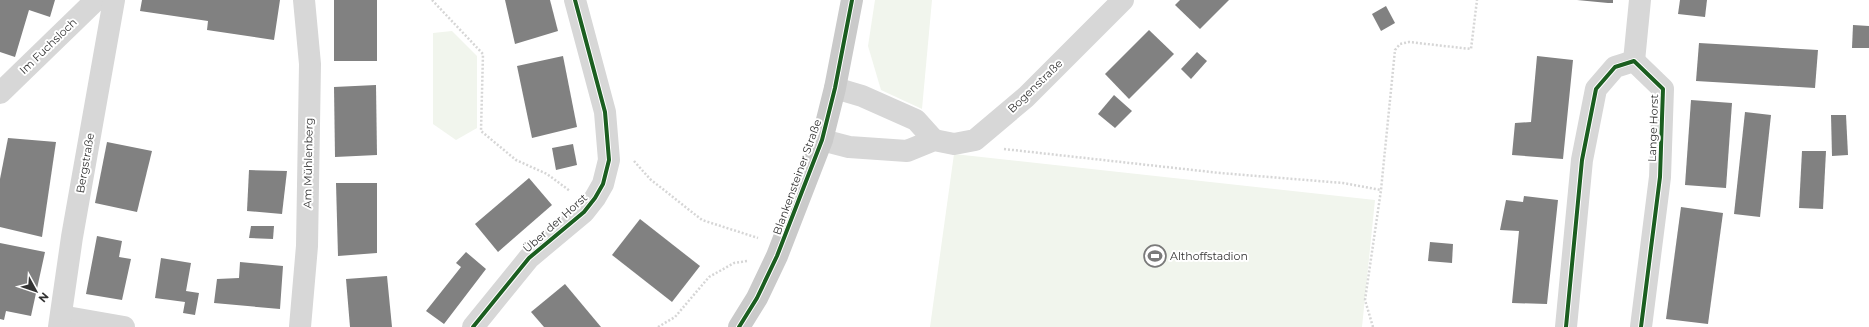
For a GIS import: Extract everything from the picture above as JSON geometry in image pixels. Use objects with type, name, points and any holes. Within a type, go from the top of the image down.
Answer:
[{"type":"main road","name":"Blankensteiner Straße","points":[[739,327],[780,251],[822,140],[835,88],[852,0]]},
{"type":"street","name":"Im Fuchsloch","points":[[0,93],[96,0]]},
{"type":"street","name":"Bergstraße","points":[[60,321],[72,236],[114,0]]},
{"type":"street","name":"Am Mühlenberg","points":[[300,327],[306,246],[310,64],[304,0]]},
{"type":"street","name":"Über der Horst","points":[[473,327],[530,258],[584,212],[596,198],[603,184],[609,160],[608,133],[605,112],[575,0]]},
{"type":"street","points":[[1566,327],[1582,160],[1596,89],[1615,67],[1634,61],[1640,0]]},
{"type":"street","name":"Bogenstraße","points":[[934,140],[954,144],[976,140],[1026,97],[1114,3]]},
{"type":"street","name":"Lange Horst","points":[[1634,61],[1663,89],[1660,177],[1641,327]]},
{"type":"street","points":[[822,140],[849,147],[907,151],[934,140],[916,120],[862,96],[835,88]]},
{"type":"street","points":[[60,321],[124,327]]},
{"type":"path","points":[[432,0],[483,54],[481,131],[516,160],[547,174],[569,189],[584,212]]},
{"type":"path","points":[[1373,327],[1365,300],[1381,190],[1395,50],[1400,44],[1409,42],[1471,49],[1476,0]]},
{"type":"path","points":[[608,133],[650,180],[702,220],[780,251]]},
{"type":"path","points":[[985,133],[1006,150],[1220,173],[1343,183],[1381,190]]},
{"type":"path","points":[[658,327],[675,317],[709,277],[734,263],[780,251]]},
{"type":"shaded area","points":[[875,0],[932,0],[922,109],[881,90],[868,46]]},
{"type":"shaded area","points":[[452,31],[477,56],[477,128],[456,140],[433,124],[433,33]]},
{"type":"shaded area","name":"Althoffstadion","points":[[954,154],[1375,200],[1362,327],[930,327]]},
{"type":"building","points":[[0,0],[55,0],[50,17],[29,10],[15,57],[0,52]]},
{"type":"building","points":[[142,0],[280,0],[274,40],[207,30],[208,21],[140,11]]},
{"type":"building","points":[[334,0],[377,0],[377,61],[334,61]]},
{"type":"building","points":[[505,0],[550,0],[558,31],[515,44]]},
{"type":"building","points":[[1180,0],[1229,0],[1200,29],[1175,5]]},
{"type":"building","points":[[1577,0],[1613,0],[1613,3],[1608,3]]},
{"type":"building","points":[[1680,0],[1707,0],[1705,17],[1678,14]]},
{"type":"building","points":[[1386,6],[1395,23],[1381,31],[1372,14]]},
{"type":"building","points":[[1853,25],[1869,26],[1869,48],[1852,48]]},
{"type":"building","points":[[1149,30],[1174,54],[1129,99],[1105,74]]},
{"type":"building","points":[[1699,43],[1818,50],[1815,88],[1696,81]]},
{"type":"building","points":[[1197,52],[1207,61],[1191,79],[1181,69]]},
{"type":"building","points":[[563,56],[577,127],[532,138],[517,66]]},
{"type":"building","points":[[1537,56],[1573,60],[1563,159],[1512,155],[1515,123],[1531,122]]},
{"type":"building","points":[[376,85],[377,155],[335,157],[334,87]]},
{"type":"building","points":[[1114,95],[1132,111],[1115,128],[1098,114]]},
{"type":"building","points":[[1691,100],[1732,103],[1726,188],[1685,185]]},
{"type":"building","points":[[1745,112],[1771,115],[1760,217],[1734,214]]},
{"type":"building","points":[[1831,115],[1846,115],[1848,155],[1832,156]]},
{"type":"building","points":[[8,138],[56,142],[42,237],[0,227],[0,179]]},
{"type":"building","points":[[107,142],[152,151],[137,212],[95,203]]},
{"type":"building","points":[[573,144],[577,165],[556,170],[552,148]]},
{"type":"building","points":[[1802,151],[1826,151],[1823,209],[1799,208]]},
{"type":"building","points":[[249,170],[287,171],[282,214],[247,211]]},
{"type":"building","points":[[529,178],[552,205],[498,252],[475,224]]},
{"type":"building","points":[[336,183],[377,183],[377,253],[338,256]]},
{"type":"building","points":[[1524,196],[1558,200],[1547,304],[1512,303],[1519,231],[1500,230],[1506,200],[1523,202]]},
{"type":"building","points":[[1681,207],[1723,213],[1708,324],[1666,319]]},
{"type":"building","points":[[640,219],[700,266],[672,302],[612,255]]},
{"type":"building","points":[[251,226],[274,226],[273,239],[249,238]]},
{"type":"building","points":[[97,236],[122,241],[119,257],[131,259],[122,300],[86,294]]},
{"type":"building","points":[[1430,242],[1453,244],[1452,263],[1428,261]]},
{"type":"building","points":[[0,243],[45,252],[31,316],[6,311],[4,320],[0,319]]},
{"type":"building","points":[[466,252],[486,269],[444,324],[426,311],[461,267],[456,263]]},
{"type":"building","points":[[161,258],[191,263],[186,291],[199,293],[195,315],[183,313],[185,302],[155,298]]},
{"type":"building","points":[[240,262],[283,266],[280,309],[214,303],[217,279],[239,278]]},
{"type":"building","points":[[387,276],[392,327],[350,327],[346,279]]},
{"type":"building","points":[[565,284],[601,327],[544,327],[531,312]]},
{"type":"cycle path","points":[[473,327],[529,258],[584,212],[595,198],[603,184],[609,160],[605,112],[575,0]]},
{"type":"cycle path","points":[[739,327],[757,298],[777,256],[822,140],[835,88],[852,0]]},
{"type":"cycle path","points":[[1566,327],[1582,160],[1596,89],[1615,67],[1634,61],[1663,89],[1660,177],[1641,327]]},
{"type":"place","name":"Althoffstadion","points":[[1155,256]]}]
